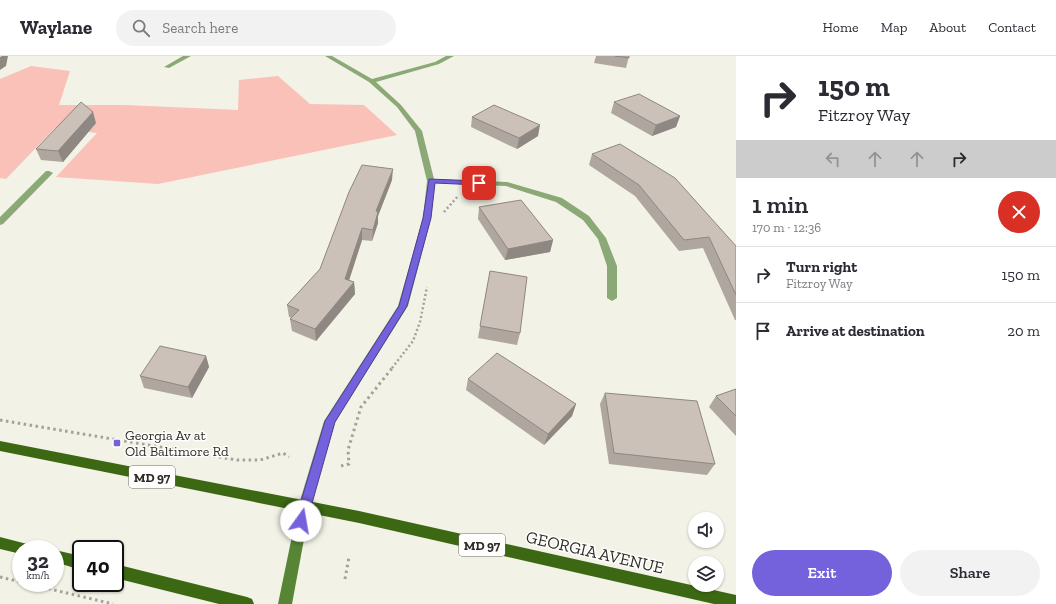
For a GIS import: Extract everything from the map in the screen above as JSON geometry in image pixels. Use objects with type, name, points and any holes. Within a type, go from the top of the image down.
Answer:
[{"type":"main road","name":"GEORGIA AVENUE","points":[[0,446],[359,517],[736,602]]},
{"type":"main road","points":[[0,543],[12,546]]},
{"type":"main road","points":[[124,573],[247,604]]},
{"type":"street","points":[[167,68],[188,56]]},
{"type":"street","points":[[285,604],[304,507],[330,421],[403,306],[427,218],[431,181],[418,131],[399,106],[371,81],[328,56]]},
{"type":"street","points":[[371,81],[437,63],[451,56]]},
{"type":"street","points":[[0,222],[49,173]]},
{"type":"street","points":[[431,181],[507,184],[559,200],[586,218],[602,238],[612,266],[612,298]]},
{"type":"path","points":[[0,420],[237,460],[255,462],[268,460],[282,453],[289,456]]},
{"type":"path","points":[[345,579],[349,557]]},
{"type":"path","points":[[0,577],[12,580]]},
{"type":"path","points":[[63,592],[113,604]]},
{"type":"shaded area","points":[[31,66],[70,71],[59,105],[125,105],[238,110],[239,80],[278,76],[310,104],[364,105],[397,135],[158,184],[56,177],[97,133],[55,128],[6,179],[0,178],[0,79]]},
{"type":"building","points":[[615,56],[629,56],[629,58]]},
{"type":"building","points":[[639,94],[680,116],[656,125],[614,102]]},
{"type":"building","points":[[81,102],[93,112],[58,151],[36,149]]},
{"type":"building","points":[[494,105],[540,125],[519,138],[472,117]]},
{"type":"building","points":[[620,144],[675,178],[736,246],[736,295],[709,237],[684,240],[639,185],[592,154]]},
{"type":"building","points":[[362,165],[393,169],[376,211],[378,212],[373,230],[362,228],[345,279],[354,282],[315,329],[290,319],[299,310],[287,305],[320,269],[349,192]]},
{"type":"building","points":[[521,200],[553,240],[508,249],[479,207]]},
{"type":"building","points":[[490,271],[527,277],[520,333],[480,326]]},
{"type":"building","points":[[160,346],[206,356],[188,387],[140,376]]},
{"type":"building","points":[[497,353],[576,404],[548,434],[468,379]]},
{"type":"building","points":[[736,389],[736,416],[716,396]]},
{"type":"building","points":[[605,393],[697,401],[715,464],[614,453]]},
{"type":"place","name":"Georgia Av at Old Baltimore Rd","points":[[117,443]]},
{"type":"route","points":[[301,521],[330,421],[403,306],[427,218],[431,181],[479,183]]}]
